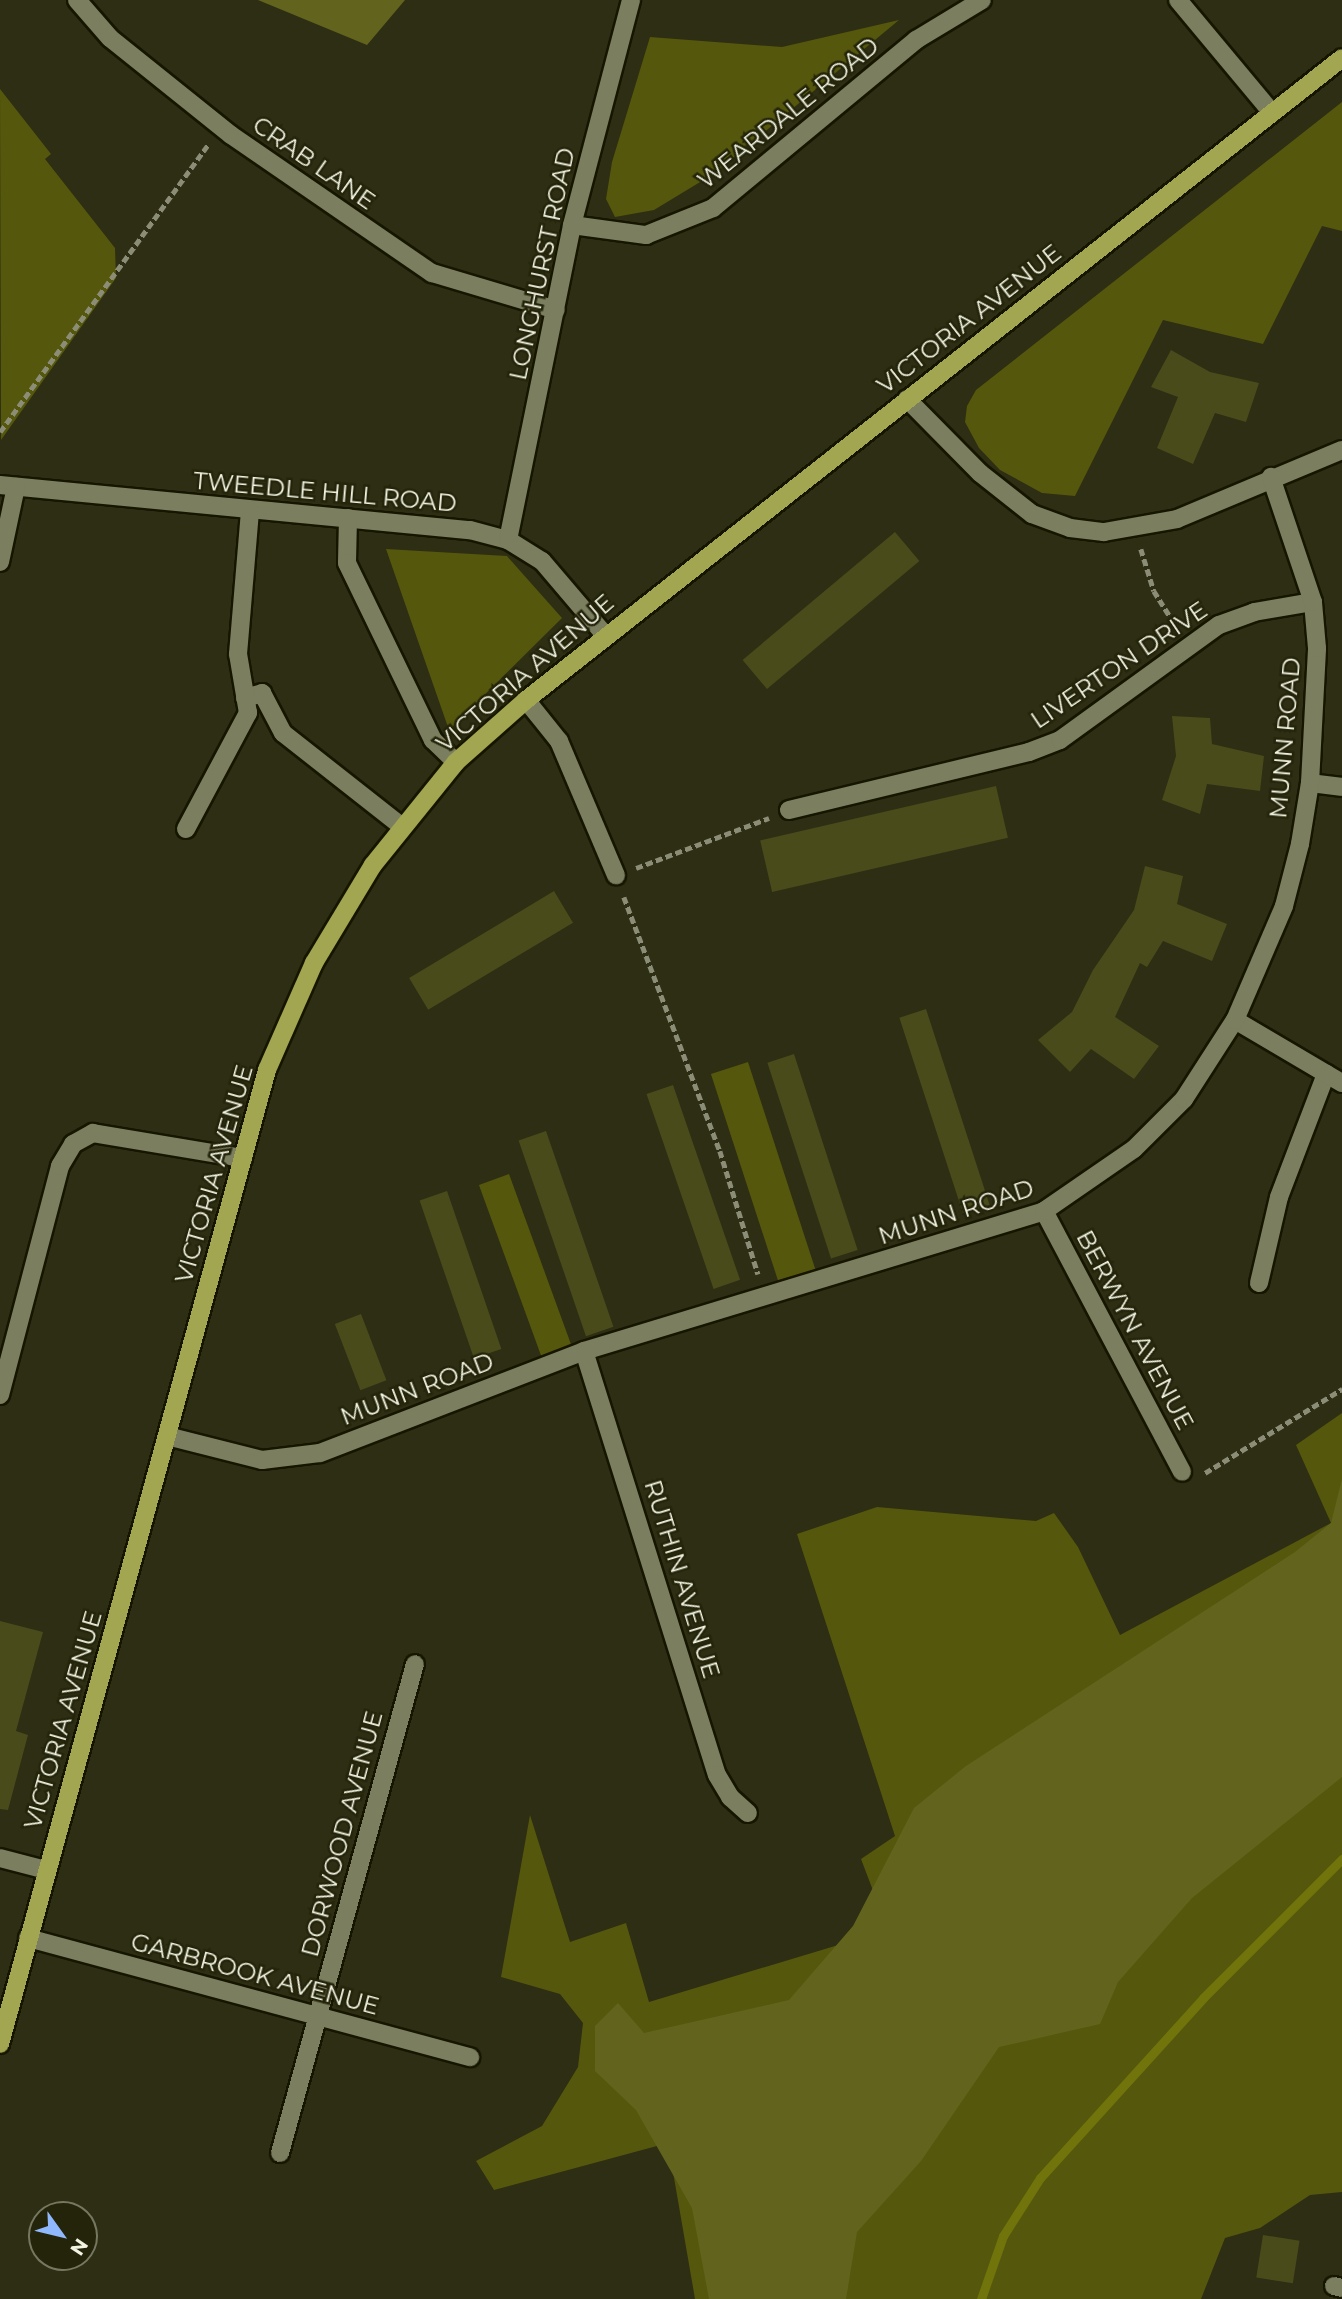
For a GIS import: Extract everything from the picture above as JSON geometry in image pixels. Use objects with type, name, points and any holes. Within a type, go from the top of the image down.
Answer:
[{"type":"main road","name":"VICTORIA AVENUE","points":[[0,2044],[5,2005],[28,1938],[267,1069],[308,975],[335,925],[401,826],[456,762],[605,635],[1342,58]]},
{"type":"street","name":"CRAB LANE","points":[[77,0],[110,38],[220,127],[432,273],[556,310]]},
{"type":"street","name":"LONGHURST ROAD","points":[[508,540],[572,225],[631,0]]},
{"type":"street","name":"WEARDALE ROAD","points":[[572,225],[646,235],[713,208],[916,40],[982,0]]},
{"type":"street","points":[[1178,0],[1272,113]]},
{"type":"street","points":[[907,399],[980,473],[1032,514],[1070,528],[1104,532],[1177,519],[1271,477],[1342,450]]},
{"type":"street","name":"MUNN ROAD","points":[[167,1436],[262,1460],[290,1459],[320,1453],[584,1351],[766,1299],[1044,1210],[1104,1173],[1184,1099],[1235,1020],[1284,906],[1310,783],[1317,648],[1313,602],[1271,477]]},
{"type":"street","points":[[0,562],[8,486]]},
{"type":"street","name":"TWEEDLE HILL ROAD","points":[[8,486],[470,530],[508,540],[542,561],[605,635]]},
{"type":"street","points":[[186,829],[248,713],[238,654],[250,511]]},
{"type":"street","points":[[348,519],[347,563],[433,740],[456,762]]},
{"type":"street","name":"LIVERTON DRIVE","points":[[789,810],[996,763],[1060,740],[1187,645],[1219,625],[1254,612],[1313,602]]},
{"type":"street","points":[[245,698],[262,693],[283,733],[401,826]]},
{"type":"street","points":[[526,700],[559,741],[617,875]]},
{"type":"street","points":[[1310,783],[1342,787]]},
{"type":"street","points":[[1235,1020],[1334,1078],[1279,1197],[1259,1283]]},
{"type":"street","points":[[0,1395],[60,1166],[73,1144],[93,1133],[243,1158]]},
{"type":"street","name":"BERWYN AVENUE","points":[[1044,1210],[1182,1472]]},
{"type":"street","name":"RUTHIN AVENUE","points":[[584,1351],[718,1775],[730,1797],[748,1812]]},
{"type":"street","name":"DORWOOD AVENUE","points":[[280,2152],[415,1664]]},
{"type":"street","points":[[0,1858],[46,1870]]},
{"type":"street","name":"GARBROOK AVENUE","points":[[28,1938],[470,2057]]},
{"type":"path","points":[[0,432],[220,127]]},
{"type":"path","points":[[1135,528],[1154,590],[1187,645]]},
{"type":"path","points":[[766,1299],[720,1151],[617,875],[789,810]]},
{"type":"path","points":[[1182,1472],[1199,1477],[1342,1389]]},
{"type":"shaded area","points":[[258,0],[405,0],[367,45]]},
{"type":"shaded area","points":[[899,20],[715,173],[654,210],[615,217],[606,199],[612,162],[650,37],[782,47]]},
{"type":"shaded area","points":[[0,89],[51,154],[45,159],[115,248],[116,278],[1,440]]},
{"type":"shaded area","points":[[1342,102],[1342,231],[1322,226],[1263,344],[1163,320],[1075,496],[1042,493],[1000,470],[979,448],[965,422],[967,406],[976,390]]},
{"type":"shaded area","points":[[386,549],[507,556],[562,618],[449,730]]},
{"type":"shaded area","points":[[748,1062],[816,1271],[779,1283],[711,1074]]},
{"type":"shaded area","points":[[509,1174],[572,1348],[542,1359],[479,1185]]},
{"type":"shaded area","points":[[1342,1413],[1342,2192],[1310,2195],[1260,2228],[1225,2238],[1201,2299],[695,2299],[668,2143],[494,2190],[476,2161],[542,2126],[578,2067],[583,2023],[560,1994],[501,1977],[530,1815],[570,1942],[626,1923],[649,2002],[888,1930],[861,1859],[895,1836],[797,1534],[877,1507],[1036,1521],[1054,1513],[1078,1547],[1120,1635],[1331,1523],[1296,1445]]},
{"type":"shaded area","points":[[1342,1479],[1342,1777],[1192,1898],[1118,1982],[1100,2024],[999,2047],[921,2161],[857,2232],[846,2299],[709,2299],[692,2208],[636,2110],[595,2071],[595,2026],[618,2003],[644,2033],[789,2000],[853,1926],[914,1808],[966,1766],[1295,1552],[1331,1523]]},
{"type":"building","points":[[1171,350],[1210,372],[1259,383],[1246,422],[1215,413],[1193,464],[1157,448],[1178,397],[1151,387]]},
{"type":"building","points":[[895,532],[919,561],[767,689],[743,660]]},
{"type":"building","points":[[1172,716],[1210,718],[1212,744],[1264,756],[1260,791],[1207,784],[1200,814],[1162,800],[1176,756]]},
{"type":"building","points":[[996,786],[1008,838],[772,892],[760,840]]},
{"type":"building","points":[[1145,866],[1183,876],[1177,904],[1227,924],[1212,961],[1163,941],[1147,967],[1140,963],[1115,1017],[1159,1046],[1134,1079],[1091,1049],[1070,1072],[1038,1040],[1072,1012],[1093,970],[1134,910]]},
{"type":"building","points":[[554,891],[573,923],[428,1010],[409,978]]},
{"type":"building","points":[[926,1009],[990,1205],[963,1214],[899,1018]]},
{"type":"building","points":[[794,1054],[858,1250],[831,1259],[767,1063]]},
{"type":"building","points":[[673,1085],[740,1280],[714,1289],[647,1094]]},
{"type":"building","points":[[546,1131],[613,1327],[586,1336],[519,1140]]},
{"type":"building","points":[[447,1191],[501,1349],[474,1358],[420,1200]]},
{"type":"building","points":[[361,1314],[386,1380],[360,1390],[335,1324]]},
{"type":"building","points":[[0,1621],[43,1632],[16,1731],[28,1735],[8,1810],[0,1809]]},
{"type":"building","points":[[1263,2235],[1300,2241],[1293,2283],[1256,2277]]},
{"type":"waterway","points":[[981,2299],[1003,2236],[1040,2178],[1203,1998],[1342,1859]]}]
